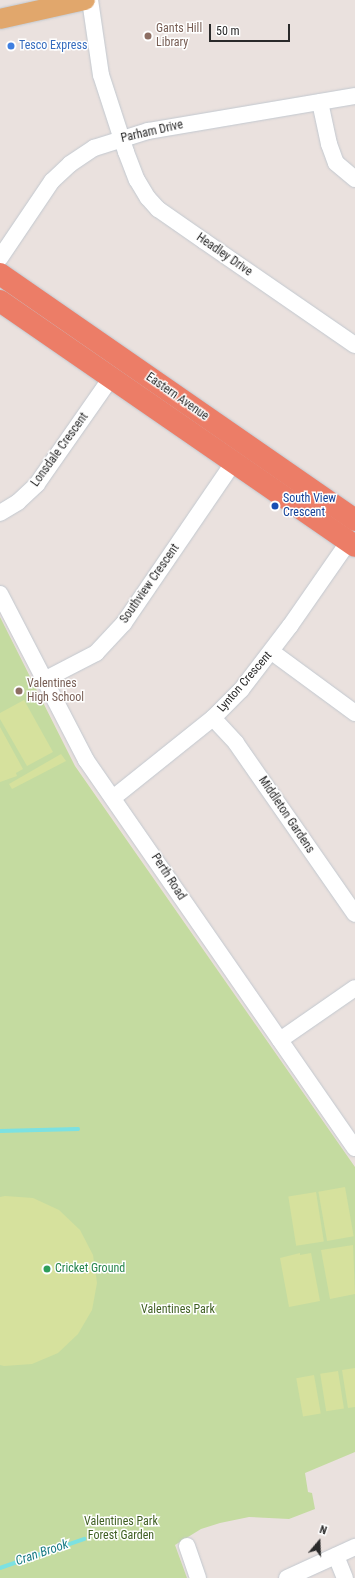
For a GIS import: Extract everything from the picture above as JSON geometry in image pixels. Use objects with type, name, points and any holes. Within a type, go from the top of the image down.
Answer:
[{"type":"highway","name":"Eastern Avenue","points":[[0,274],[355,520]]},
{"type":"highway","name":"Eastern Avenue","points":[[0,301],[233,463],[352,543]]},
{"type":"main road","points":[[0,5],[30,0]]},
{"type":"main road","points":[[0,19],[52,9],[72,1]]},
{"type":"street","name":"Headley Drive","points":[[90,0],[101,75],[122,140],[137,180],[158,209],[355,345]]},
{"type":"street","name":"Parham Drive","points":[[0,258],[52,181],[70,164],[94,148],[148,131],[355,96]]},
{"type":"street","points":[[320,102],[329,144],[336,163],[355,178]]},
{"type":"street","name":"Lonsdale Crescent","points":[[0,513],[18,502],[37,484],[111,378]]},
{"type":"street","name":"Southview Crescent","points":[[44,680],[96,654],[124,623],[233,463]]},
{"type":"street","name":"Lynton Crescent","points":[[114,798],[213,718],[241,690],[272,652],[352,543]]},
{"type":"street","name":"Perth Road","points":[[0,594],[86,760],[114,798],[355,1148]]},
{"type":"street","points":[[272,652],[355,713]]},
{"type":"street","name":"Middleton Gardens","points":[[213,718],[236,743],[355,914]]},
{"type":"street","points":[[280,1040],[355,988]]},
{"type":"street","points":[[187,1546],[198,1578]]},
{"type":"street","points":[[287,1578],[355,1547]]},
{"type":"street","points":[[336,1556],[345,1578]]},
{"type":"green space","name":"Valentines Park","points":[[0,617],[75,766],[355,1167],[355,1452],[305,1473],[308,1492],[312,1493],[315,1509],[289,1519],[249,1517],[220,1523],[201,1529],[175,1545],[187,1578],[0,1578]]},
{"type":"green space","points":[[24,700],[53,752],[27,766],[0,719],[0,713]]},
{"type":"green space","points":[[0,727],[23,769],[16,773],[17,776],[0,782]]},
{"type":"green space","points":[[61,754],[66,761],[12,789],[9,784]]},
{"type":"green space","points":[[345,1187],[354,1236],[327,1241],[318,1192]]},
{"type":"green space","points":[[316,1192],[324,1241],[296,1246],[288,1196]]},
{"type":"green space","name":"Cricket Ground","points":[[0,1197],[33,1198],[59,1210],[80,1230],[93,1255],[97,1283],[92,1310],[78,1334],[58,1353],[32,1364],[0,1365]]},
{"type":"green space","points":[[353,1245],[355,1294],[330,1299],[321,1250]]},
{"type":"green space","points":[[300,1253],[300,1255],[311,1253],[320,1301],[289,1307],[280,1258]]},
{"type":"green space","points":[[355,1368],[355,1407],[348,1408],[342,1370]]},
{"type":"green space","points":[[338,1371],[344,1409],[326,1411],[320,1374]]},
{"type":"green space","points":[[314,1375],[321,1413],[303,1417],[296,1378]]},
{"type":"waterway","points":[[0,1131],[78,1129]]},
{"type":"waterway","name":"Cran Brook","points":[[0,1568],[84,1539]]},
{"type":"place","name":"Gants Hill Library","points":[[148,36]]},
{"type":"place","name":"Tesco Express","points":[[11,46]]},
{"type":"place","name":"South View Crescent","points":[[275,506]]},
{"type":"place","name":"Valentines High School","points":[[19,691]]},
{"type":"place","name":"Cricket Ground","points":[[47,1269]]},
{"type":"park label","name":"Valentines Park Forest Garden","points":[[121,1529]]}]
